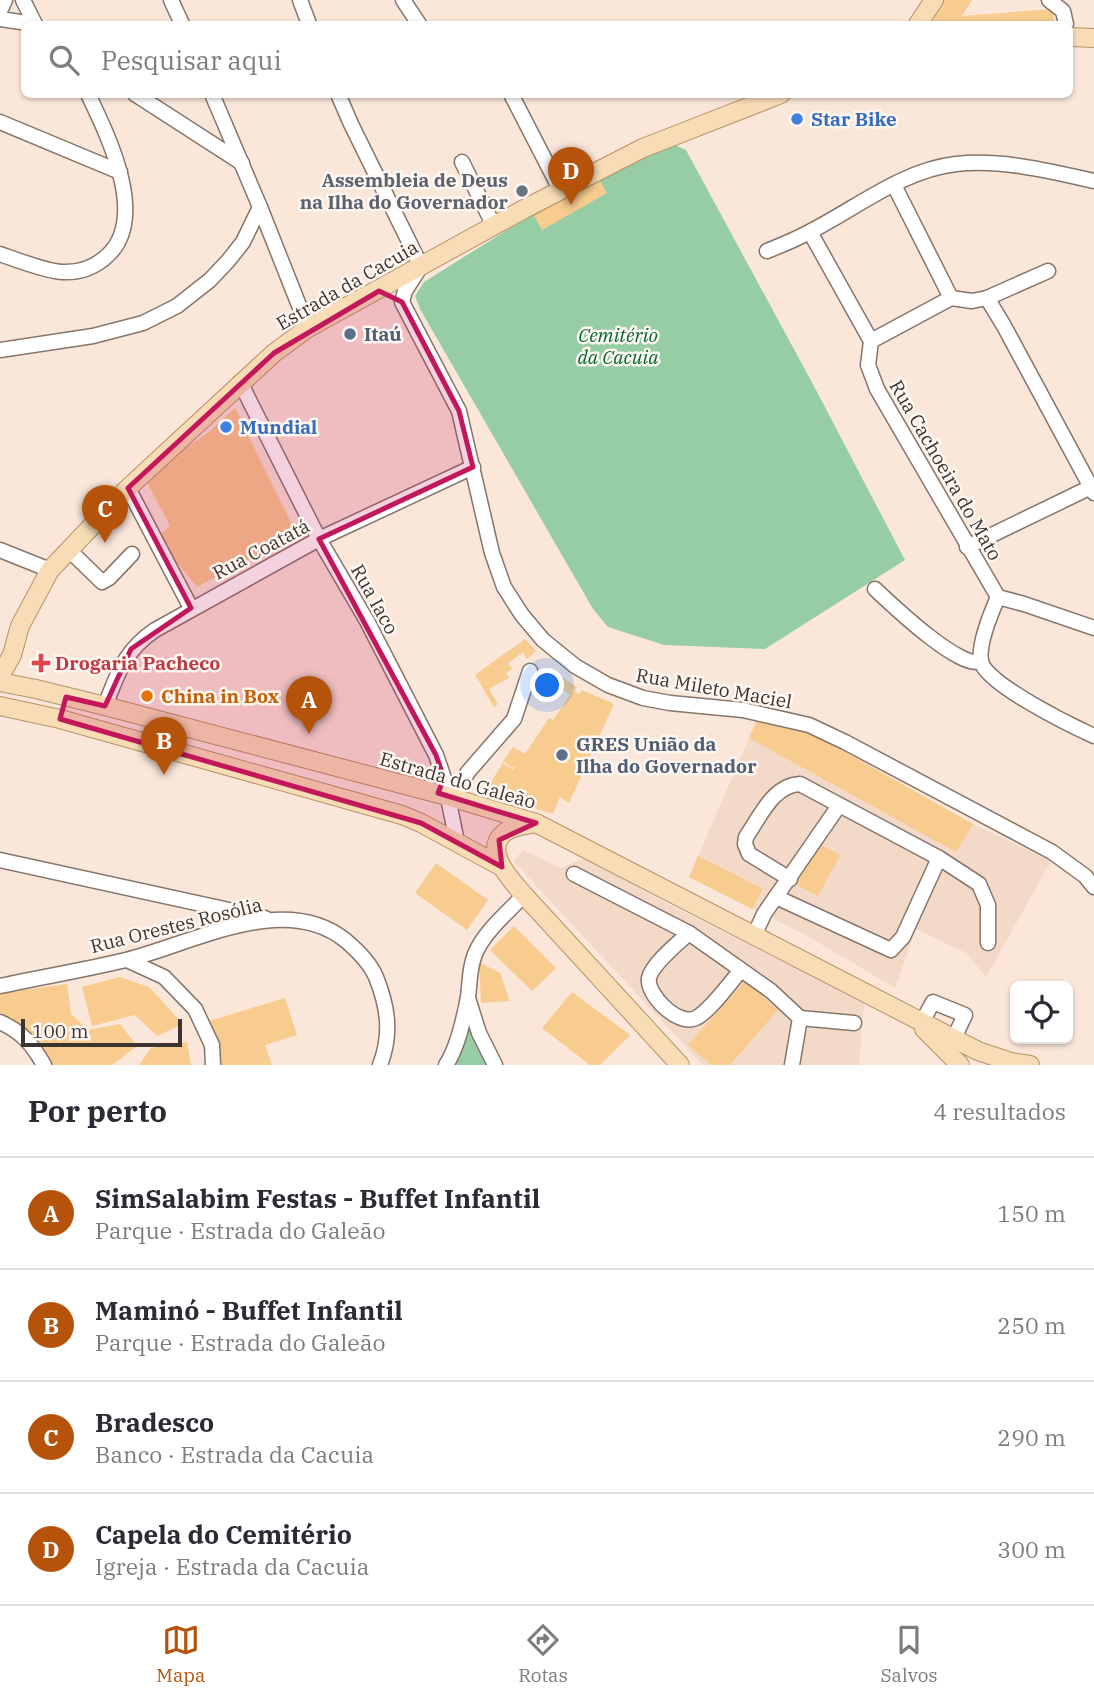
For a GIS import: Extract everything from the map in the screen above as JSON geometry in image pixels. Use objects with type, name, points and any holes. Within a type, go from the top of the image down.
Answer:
[{"type":"main road","points":[[920,21],[934,0]]},
{"type":"main road","points":[[1073,37],[1094,38]]},
{"type":"main road","name":"Estrada da Cacuia","points":[[0,676],[12,655],[20,626],[50,570],[128,488],[274,353],[308,328],[643,148],[767,98]]},
{"type":"main road","name":"Estrada da Cacuia","points":[[0,642],[20,626]]},
{"type":"main road","name":"Estrada do Galeão","points":[[0,682],[106,706],[444,795],[536,823],[917,1020],[1000,1058],[1030,1065]]},
{"type":"main road","points":[[60,719],[66,697]]},
{"type":"main road","points":[[0,706],[60,719],[402,816],[502,867]]},
{"type":"main road","points":[[444,778],[444,795]]},
{"type":"main road","points":[[536,823],[504,833],[496,849],[502,867],[524,895],[680,1065]]},
{"type":"main road","points":[[917,1020],[960,1065]]},
{"type":"street","points":[[0,11],[5,0]]},
{"type":"street","points":[[23,0],[34,21]]},
{"type":"street","points":[[171,0],[181,21]]},
{"type":"street","points":[[300,0],[308,21]]},
{"type":"street","points":[[404,0],[417,21]]},
{"type":"street","points":[[1049,0],[1063,11],[1065,21]]},
{"type":"street","points":[[0,19],[21,22]]},
{"type":"street","points":[[0,254],[61,272],[82,270],[99,263],[115,249],[123,234],[124,198],[120,172],[90,98]]},
{"type":"street","points":[[141,98],[242,163]]},
{"type":"street","points":[[214,98],[308,328]]},
{"type":"street","points":[[340,98],[421,266],[405,291],[402,302],[379,291]]},
{"type":"street","points":[[513,98],[561,191]]},
{"type":"street","points":[[0,122],[120,172]]},
{"type":"street","points":[[462,162],[494,226]]},
{"type":"street","points":[[767,251],[810,232],[918,173],[957,164],[1002,165],[1094,181]]},
{"type":"street","points":[[894,185],[951,298]]},
{"type":"street","points":[[0,350],[93,336],[143,323],[177,306],[210,280],[228,261],[243,242],[260,207]]},
{"type":"street","name":"Rua Cachoeira do Mato","points":[[810,232],[870,341],[868,365],[877,389],[998,597]]},
{"type":"street","points":[[870,341],[951,298],[972,301],[987,298],[1048,271]]},
{"type":"street","points":[[967,547],[1092,490],[987,298]]},
{"type":"street","name":"Rua Mileto Maciel","points":[[402,302],[459,411],[492,553],[505,587],[542,640],[575,666],[608,685],[643,698],[743,710],[808,725],[1052,852],[1085,876],[1094,887]]},
{"type":"street","name":"Rua Iaco","points":[[240,382],[319,539],[367,621],[436,755],[444,778]]},
{"type":"street","name":"Rua Coatatá","points":[[106,706],[121,664],[131,649],[155,630],[319,539],[473,467]]},
{"type":"street","points":[[128,488],[191,608]]},
{"type":"street","points":[[0,550],[50,570]]},
{"type":"street","points":[[69,550],[102,582],[132,554]]},
{"type":"street","points":[[875,589],[911,622],[957,656],[967,662],[981,661]]},
{"type":"street","points":[[1094,628],[998,597],[986,627],[981,661],[985,672],[1000,685],[1094,736]]},
{"type":"street","points":[[457,842],[444,795],[514,719],[530,671]]},
{"type":"street","points":[[790,879],[750,854],[744,844],[746,837],[777,793],[784,787],[800,784],[838,807],[939,858],[979,884],[985,895],[989,919],[988,943]]},
{"type":"street","points":[[754,936],[764,914],[838,807]]},
{"type":"street","points":[[776,897],[891,950],[903,937],[939,858]]},
{"type":"street","points":[[0,860],[273,919]]},
{"type":"street","points":[[574,874],[689,933],[771,991],[800,1018],[854,1023]]},
{"type":"street","points":[[446,1065],[458,1035],[476,952],[487,935],[524,895]]},
{"type":"street","name":"Rua Orestes Rosólia","points":[[0,986],[127,960],[239,926],[273,919],[305,920],[332,930],[353,946],[372,970],[388,1014],[388,1035],[380,1065]]},
{"type":"street","points":[[689,933],[649,975],[649,985],[654,995],[678,1019],[688,1021],[699,1017],[741,970]]},
{"type":"street","points":[[127,960],[164,977],[195,1009],[212,1045],[213,1065]]},
{"type":"street","points":[[468,997],[479,1033],[495,1065]]},
{"type":"street","points":[[917,1020],[933,1002],[965,1015],[954,1038]]},
{"type":"street","points":[[792,1065],[800,1018]]},
{"type":"street","points":[[0,1022],[18,1030],[33,1046],[44,1065]]},
{"type":"highlighted area","points":[[379,291],[402,302],[459,411],[473,467],[319,539],[436,755],[444,778],[438,793],[536,823],[499,840],[502,867],[421,823],[60,719],[66,697],[105,706],[131,649],[191,608],[128,488],[274,353]]},
{"type":"shaded area","points":[[757,720],[797,725],[973,824],[1051,861],[986,977],[966,953],[916,929],[895,988],[809,937],[689,877]]},
{"type":"shaded area","points":[[523,850],[561,868],[585,858],[672,906],[864,1002],[859,1065],[703,1065],[513,861]]},
{"type":"green space","name":"Cemitério da Cacuia","points":[[670,143],[686,150],[905,560],[765,649],[664,645],[608,627],[593,609],[415,296],[424,282],[523,220],[646,150]]},
{"type":"green space","points":[[468,1020],[486,1065],[455,1065],[465,1043]]},
{"type":"building","points":[[944,0],[972,0],[962,16],[1053,9],[1054,21],[933,21]]},
{"type":"building","points":[[599,179],[607,193],[542,230],[534,216]]},
{"type":"building","points":[[235,408],[293,527],[292,538],[197,587],[175,560],[161,534],[170,526],[148,484],[175,455],[209,432]]},
{"type":"building","points":[[525,639],[536,651],[527,659],[523,652],[508,663],[512,669],[506,673],[509,678],[489,689],[498,704],[494,707],[475,675]]},
{"type":"building","points":[[552,670],[577,687],[575,691],[579,694],[582,690],[614,704],[569,803],[560,797],[553,814],[531,807],[533,803],[509,794],[507,799],[501,797],[489,789],[503,763],[513,770],[516,766],[512,768],[503,761],[513,747],[525,754],[549,718],[553,720],[570,695],[549,681],[552,678],[548,675]]},
{"type":"building","points":[[757,720],[797,725],[973,824],[956,852],[749,738]]},
{"type":"building","points":[[815,842],[840,855],[818,896],[793,883]]},
{"type":"building","points":[[698,856],[763,889],[752,909],[689,877]]},
{"type":"building","points":[[436,863],[488,900],[467,930],[415,893]]},
{"type":"building","points":[[514,926],[556,968],[532,991],[490,950]]},
{"type":"building","points":[[479,962],[500,973],[510,1001],[481,1003]]},
{"type":"building","points":[[120,977],[149,987],[183,1024],[157,1036],[135,1015],[92,1026],[82,987]]},
{"type":"building","points":[[745,981],[778,1010],[730,1065],[711,1065],[688,1045]]},
{"type":"building","points":[[67,984],[71,1014],[88,1030],[120,1024],[137,1046],[112,1065],[51,1065],[38,1040],[0,1012],[0,993]]},
{"type":"building","points":[[572,992],[630,1035],[600,1065],[590,1065],[542,1028]]},
{"type":"building","points":[[285,998],[297,1035],[265,1045],[272,1065],[219,1065],[206,1022]]},
{"type":"building","points":[[187,1042],[191,1065],[139,1065],[151,1048]]},
{"type":"place","name":"Star Bike","points":[[797,119]]},
{"type":"place","name":"Assembleia de Deus na Ilha do Governador","points":[[522,191]]},
{"type":"place","name":"Capela do Cemitério","points":[[571,205]]},
{"type":"place","name":"Itaú","points":[[350,334]]},
{"type":"place","name":"Mundial","points":[[226,427]]},
{"type":"place","name":"Bradesco","points":[[105,543]]},
{"type":"place","name":"Drogaria Pacheco","points":[[41,663]]},
{"type":"place","name":"China in Box","points":[[147,696]]},
{"type":"place","name":"SimSalabim Festas - Buffet Infantil","points":[[309,734]]},
{"type":"place","name":"GRES União da Ilha do Governador","points":[[562,755]]},
{"type":"place","name":"Maminó - Buffet Infantil","points":[[164,775]]}]
